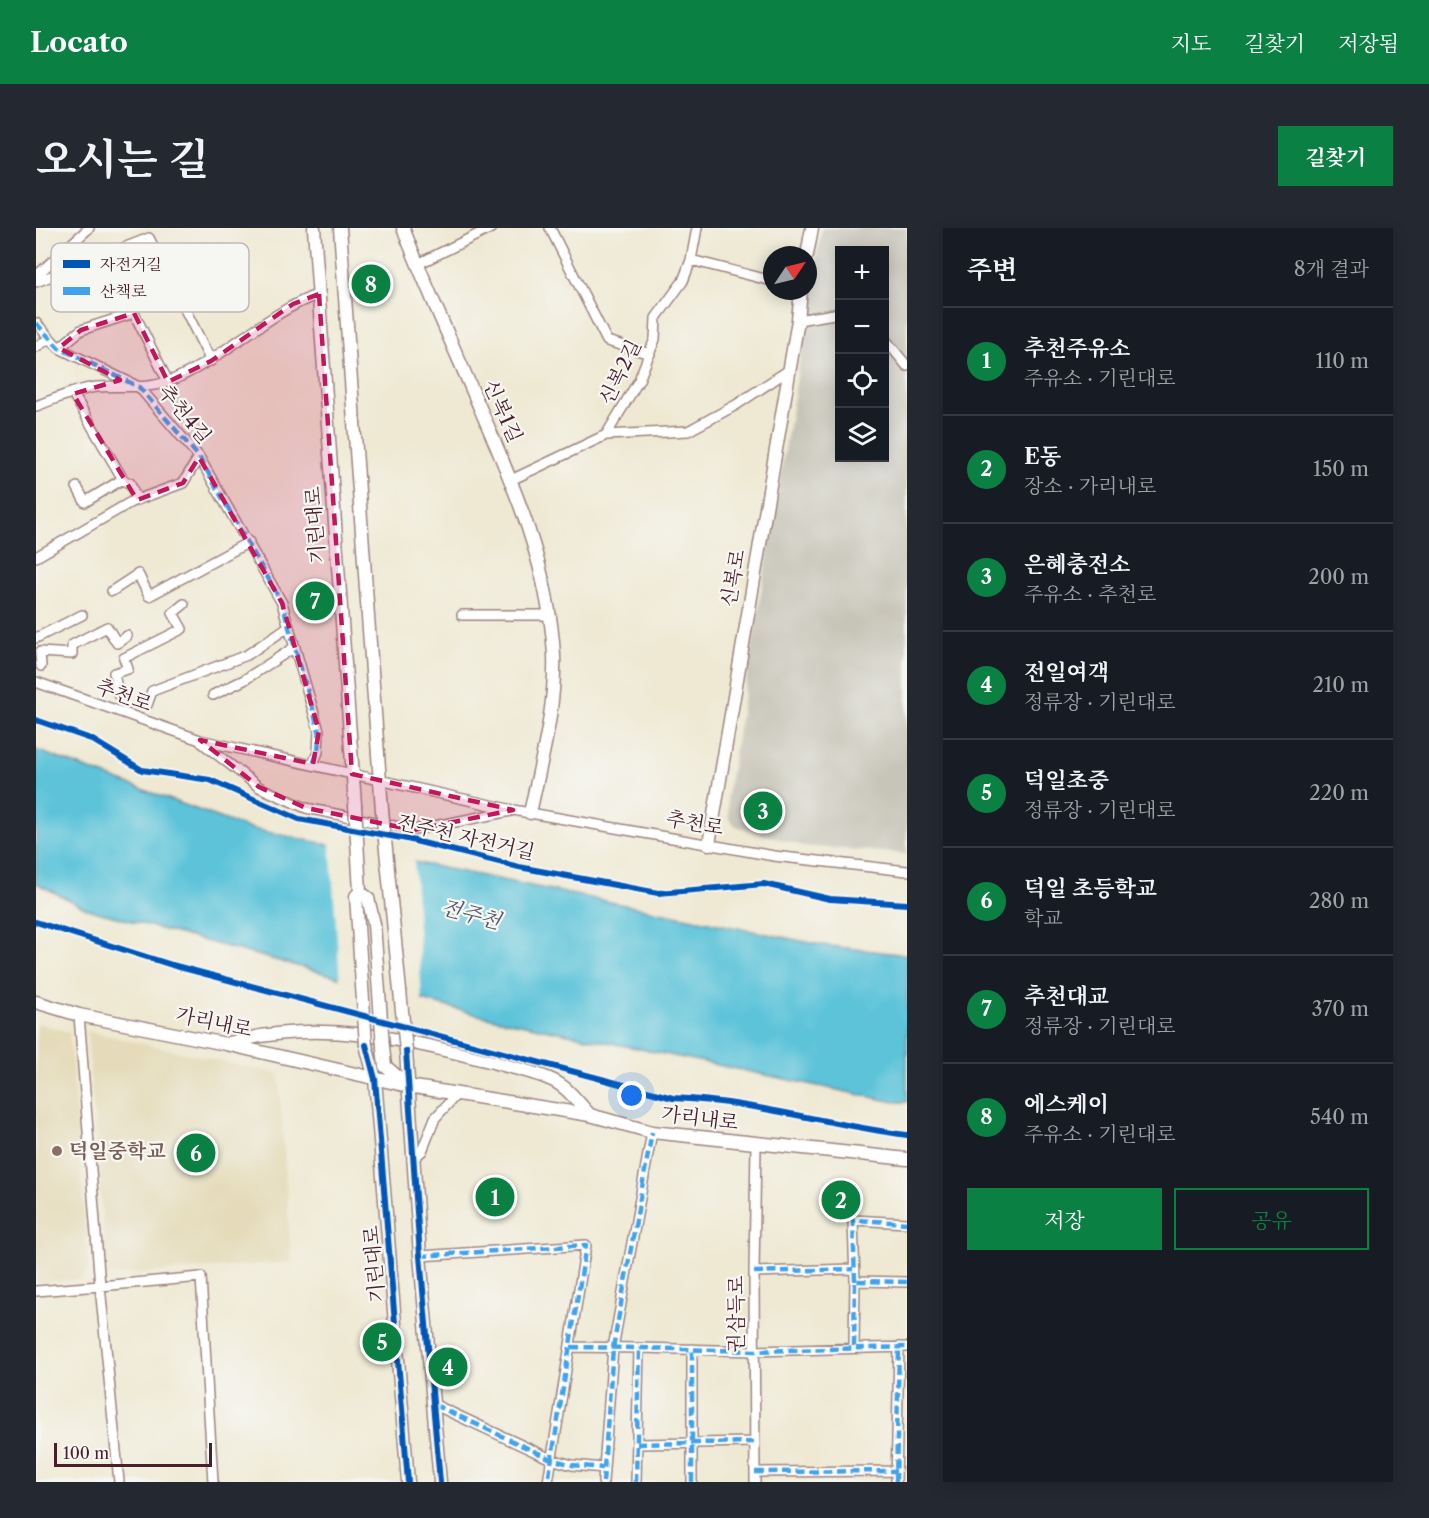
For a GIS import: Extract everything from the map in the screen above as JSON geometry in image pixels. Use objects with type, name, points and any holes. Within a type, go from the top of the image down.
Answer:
[{"type":"street","points":[[73,243],[89,228]]},
{"type":"street","name":"기린대로","points":[[314,228],[355,805],[360,892],[356,896],[366,1045],[375,1078],[408,1482]]},
{"type":"street","points":[[340,228],[382,808],[406,1051],[412,1160],[440,1482]]},
{"type":"street","name":"신복1길","points":[[403,228],[512,480],[534,540],[549,615],[554,658],[551,713],[530,813]]},
{"type":"street","points":[[418,264],[491,228]]},
{"type":"street","points":[[550,228],[607,340],[651,354]]},
{"type":"street","name":"신복2길","points":[[512,480],[606,435],[624,407],[651,354],[656,339],[656,318],[683,281],[691,260],[697,228]]},
{"type":"street","points":[[809,246],[812,228]]},
{"type":"street","points":[[135,243],[149,238],[152,243]]},
{"type":"street","points":[[691,260],[763,279]]},
{"type":"street","points":[[36,278],[51,264]]},
{"type":"street","points":[[36,278],[51,273]]},
{"type":"street","points":[[36,406],[96,387],[139,387],[168,382],[211,361],[293,304],[319,294]]},
{"type":"street","name":"신복로","points":[[709,844],[800,300]]},
{"type":"street","points":[[186,312],[211,361]]},
{"type":"street","points":[[59,348],[81,330],[134,313],[168,382]]},
{"type":"street","points":[[798,320],[835,314]]},
{"type":"street","name":"추천4길","points":[[36,323],[59,348],[139,387],[199,457],[282,603],[319,731],[318,752],[313,764]]},
{"type":"street","points":[[36,347],[50,338]]},
{"type":"street","points":[[889,343],[907,366]]},
{"type":"street","points":[[606,435],[688,431],[736,405],[789,370]]},
{"type":"street","points":[[73,394],[123,479],[130,483],[137,500]]},
{"type":"street","points":[[36,557],[137,500],[183,483],[199,457]]},
{"type":"street","points":[[77,487],[85,502],[123,479]]},
{"type":"street","points":[[112,591],[138,574],[149,596],[249,542]]},
{"type":"street","name":"추천로","points":[[118,694],[114,673],[128,669],[124,658],[183,629],[173,613],[184,604]]},
{"type":"street","points":[[37,636],[82,615]]},
{"type":"street","points":[[462,615],[549,615]]},
{"type":"street","points":[[41,666],[40,652],[72,654],[72,645],[107,627],[117,643],[127,636]]},
{"type":"street","name":"추천로","points":[[147,705],[152,691],[247,655],[288,627]]},
{"type":"street","points":[[213,695],[244,680],[295,647]]},
{"type":"street","name":"추천로","points":[[36,682],[200,740],[513,810],[796,859],[907,871]]},
{"type":"street","name":"추천로","points":[[200,740],[258,787],[306,808],[414,830],[513,810]]},
{"type":"street","name":"기린대로","points":[[360,892],[368,898],[374,924],[385,1066],[408,1086]]},
{"type":"street","name":"가리내로","points":[[36,1002],[79,1015],[226,1044],[408,1086],[590,1115],[652,1132],[756,1145],[907,1159]]},
{"type":"street","points":[[79,1015],[99,1286],[119,1482]]},
{"type":"street","points":[[226,1044],[254,1036],[337,1030],[434,1047],[519,1069],[562,1085],[590,1115]]},
{"type":"street","points":[[412,1160],[422,1151],[435,1118],[456,1095]]},
{"type":"street","points":[[603,1482],[613,1348],[652,1132]]},
{"type":"street","name":"권삼득로","points":[[755,1477],[753,1272],[756,1145]]},
{"type":"street","points":[[854,1346],[853,1220],[907,1222]]},
{"type":"street","points":[[420,1256],[586,1245],[548,1482]]},
{"type":"street","points":[[753,1272],[854,1269]]},
{"type":"street","points":[[36,1291],[201,1277],[213,1482]]},
{"type":"street","points":[[855,1281],[907,1282]]},
{"type":"street","points":[[571,1347],[754,1351],[854,1346],[903,1347],[896,1482]]},
{"type":"street","points":[[636,1482],[639,1348]]},
{"type":"street","points":[[692,1350],[692,1482]]},
{"type":"street","points":[[435,1405],[551,1459],[572,1465],[603,1468]]},
{"type":"street","points":[[637,1444],[755,1442]]},
{"type":"street","points":[[755,1477],[808,1477],[896,1471]]},
{"type":"highlighted area","points":[[319,294],[352,774],[513,810],[414,830],[306,808],[259,787],[200,740],[313,764],[319,731],[282,603],[199,457],[183,483],[137,500],[73,394],[120,380],[59,348],[81,330],[134,313],[168,382],[211,361],[293,304]]},
{"type":"shaded area","points":[[822,228],[907,228],[907,854],[803,846],[736,826],[729,819],[727,797],[810,300],[817,300],[817,258]]},
{"type":"shaded area","name":"덕일중학교","points":[[36,1023],[69,1032],[89,1270],[81,1279],[36,1283]]},
{"type":"shaded area","points":[[87,1031],[279,1074],[291,1262],[107,1276]]},
{"type":"water","name":"전주천","points":[[36,750],[247,828],[821,945],[907,955],[907,1102],[895,1102],[482,1016],[87,909],[36,883]]},
{"type":"pier","points":[[330,842],[414,859],[422,1003],[340,980]]},
{"type":"marked path","points":[[36,323],[59,348],[139,387],[199,457],[282,603],[319,731],[318,752],[313,764]]},
{"type":"marked path","points":[[603,1482],[613,1348],[652,1132]]},
{"type":"marked path","points":[[855,1281],[853,1220],[907,1223]]},
{"type":"marked path","points":[[420,1256],[586,1245],[548,1482]]},
{"type":"marked path","points":[[754,1272],[853,1269]]},
{"type":"marked path","points":[[854,1346],[855,1281],[907,1282]]},
{"type":"marked path","points":[[571,1347],[639,1348]]},
{"type":"marked path","points":[[896,1482],[899,1347]]},
{"type":"marked path","points":[[636,1482],[639,1348],[754,1351],[907,1347]]},
{"type":"marked path","points":[[692,1349],[692,1482]]},
{"type":"marked path","points":[[435,1405],[551,1459],[572,1465],[603,1468]]},
{"type":"marked path","points":[[637,1444],[755,1442]]},
{"type":"marked path","points":[[755,1472],[896,1471]]},
{"type":"cycle path","name":"전주천 자전거길","points":[[36,720],[91,739],[142,770],[210,780],[299,819],[407,839],[519,867],[658,893],[764,884],[830,899],[907,904]]},
{"type":"cycle path","points":[[36,922],[172,965],[673,1098],[761,1108],[907,1135]]},
{"type":"cycle path","points":[[366,1045],[375,1079],[408,1482]]},
{"type":"cycle path","points":[[406,1051],[420,1256],[440,1482]]},
{"type":"place","name":"에스케이","points":[[371,284]]},
{"type":"place","name":"추천대교","points":[[315,601]]},
{"type":"place","name":"은혜충전소","points":[[763,811]]},
{"type":"place","name":"덕일중학교","points":[[57,1151]]},
{"type":"place","name":"덕일 초등학교","points":[[196,1153]]},
{"type":"place","name":"추천주유소","points":[[495,1197]]},
{"type":"place","name":"E동","points":[[841,1200]]},
{"type":"place","name":"덕일초중","points":[[382,1342]]},
{"type":"place","name":"전일여객","points":[[448,1367]]}]
